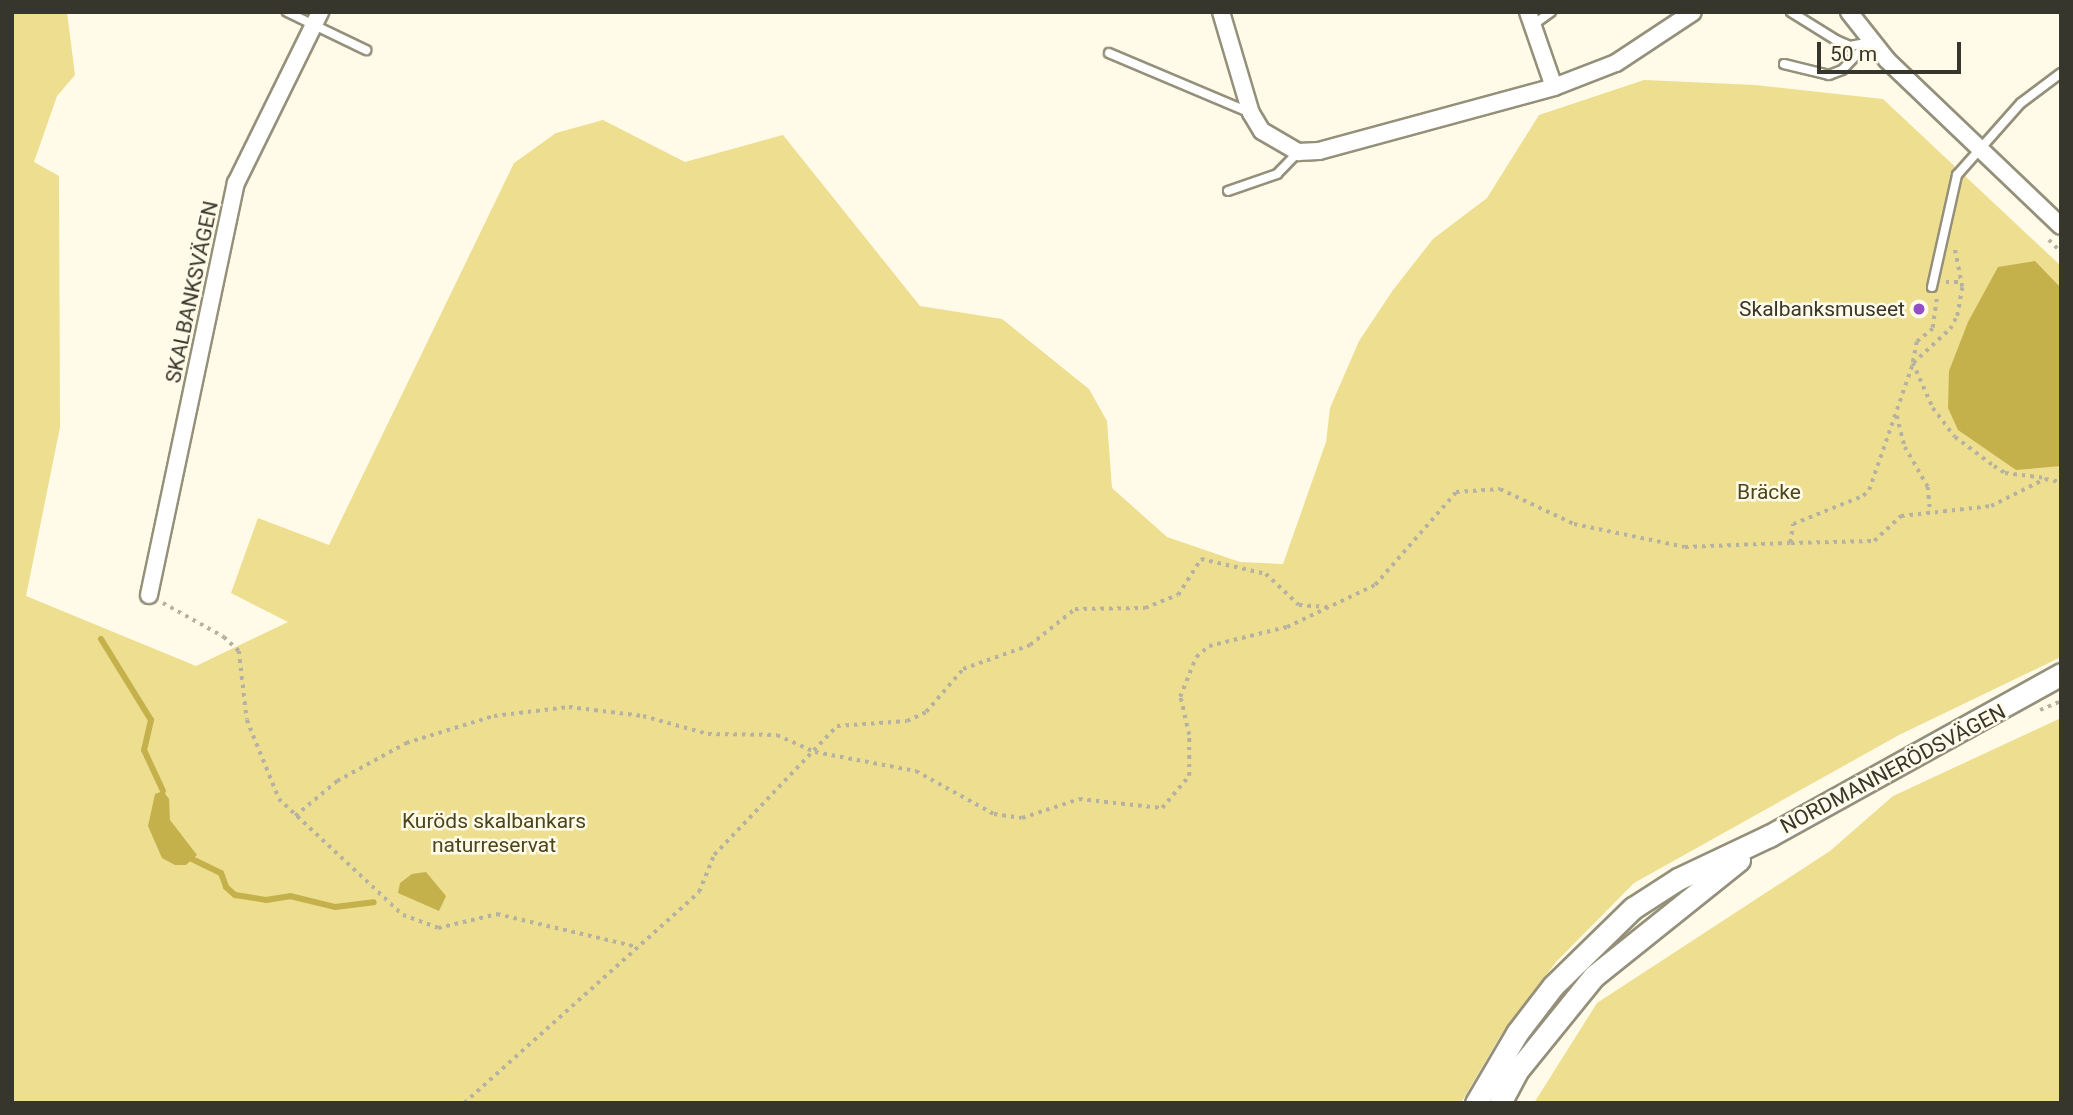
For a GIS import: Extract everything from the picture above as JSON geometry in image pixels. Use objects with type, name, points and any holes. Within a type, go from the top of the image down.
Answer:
[{"type":"main road","name":"NORDMANNERÖDSVÄGEN","points":[[2027,707],[2061,674]]},
{"type":"main road","name":"NORDMANNERÖDSVÄGEN","points":[[1476,1103],[1517,1033],[1553,986],[1605,934],[1678,878],[1769,836],[2027,707],[2061,686]]},
{"type":"main road","name":"NORDMANNERÖDSVÄGEN","points":[[1500,1103],[1517,1071],[1594,976],[1769,836]]},
{"type":"street","points":[[1221,12],[1251,113],[1262,131],[1298,152],[1319,151],[1553,87],[1616,63],[1693,12]]},
{"type":"street","points":[[1849,12],[1871,40],[1978,149],[2061,226]]},
{"type":"street","points":[[1531,18],[1553,87]]},
{"type":"street","name":"SKALBANKSVÄGEN","points":[[149,595],[236,183],[317,19]]},
{"type":"lane","points":[[288,12],[317,19],[366,50]]},
{"type":"lane","points":[[1531,18],[1551,12]]},
{"type":"lane","points":[[1791,12],[1850,46],[1871,40]]},
{"type":"lane","points":[[1784,64],[1829,75],[1842,70],[1871,40]]},
{"type":"lane","points":[[1109,53],[1251,113]]},
{"type":"lane","points":[[1932,287],[1957,175],[2021,103],[2061,73]]},
{"type":"lane","points":[[1228,191],[1277,174],[1298,152]]},
{"type":"path","points":[[1913,363],[1950,329],[1956,316],[1962,287],[1953,239],[1944,231]]},
{"type":"path","points":[[1790,543],[1793,524],[1870,489],[1897,414],[1917,342],[1933,329],[1938,290],[1932,287]]},
{"type":"path","points":[[1913,363],[1933,408],[1955,437],[2006,473],[2061,482]]},
{"type":"path","points":[[1897,414],[1905,447],[1928,487],[1930,511]]},
{"type":"path","points":[[295,816],[337,780],[406,743],[494,716],[569,707],[643,716],[708,734],[777,735],[815,752],[916,771],[994,814],[1022,818],[1079,799],[1162,808],[1189,776],[1189,735],[1180,696],[1196,657],[1209,646],[1287,627],[1375,585],[1449,499],[1474,487],[1500,489],[1574,524],[1685,547],[1874,541],[1901,516],[1991,506],[2045,479]]},
{"type":"path","points":[[464,1103],[699,892],[714,856],[837,726],[907,720],[926,712],[963,669],[1030,645],[1075,609],[1145,608],[1178,595],[1201,559],[1266,574],[1299,605],[1329,608]]},
{"type":"path","points":[[149,595],[224,637],[239,650],[247,720],[268,778],[295,816],[403,915],[422,925],[438,928],[497,914],[638,947]]},
{"type":"path","points":[[2027,707],[2061,701]]},
{"type":"green space","points":[[12,12],[67,12],[75,75],[57,96],[34,162],[59,176],[60,427],[26,596],[196,666],[288,622],[231,593],[258,518],[329,545],[514,163],[556,133],[603,120],[685,162],[783,135],[920,306],[1002,319],[1089,389],[1107,421],[1112,488],[1167,537],[1240,562],[1283,564],[1326,442],[1330,408],[1359,341],[1393,290],[1433,239],[1487,198],[1539,115],[1644,80],[1755,85],[1883,99],[2061,266],[2061,657],[1899,735],[1634,883],[1556,962],[1499,1038],[1461,1103],[12,1103]]},
{"type":"green space","points":[[2061,718],[2061,1103],[1534,1103],[1597,1003],[1830,851],[1893,796]]},
{"type":"shaded area","points":[[2035,261],[2061,288],[2061,466],[2016,470],[1958,430],[1948,408],[1949,371],[1968,322],[1998,267]]},
{"type":"shaded area","points":[[163,791],[169,799],[170,820],[197,855],[186,865],[175,865],[162,858],[148,826],[155,794]]},
{"type":"shaded area","points":[[426,872],[446,896],[439,911],[398,893],[400,883],[412,874]]},
{"type":"waterway","points":[[101,639],[151,720],[144,750],[163,791]]},
{"type":"waterway","points":[[192,859],[221,873],[226,887],[235,895],[266,900],[290,896],[335,907],[374,902]]},
{"type":"place","name":"Skalbanksmuseet","points":[[1919,309]]},
{"type":"park label","name":"Bräcke","points":[[1769,492]]},
{"type":"park label","name":"Kuröds skalbankars naturreservat","points":[[494,833]]}]
